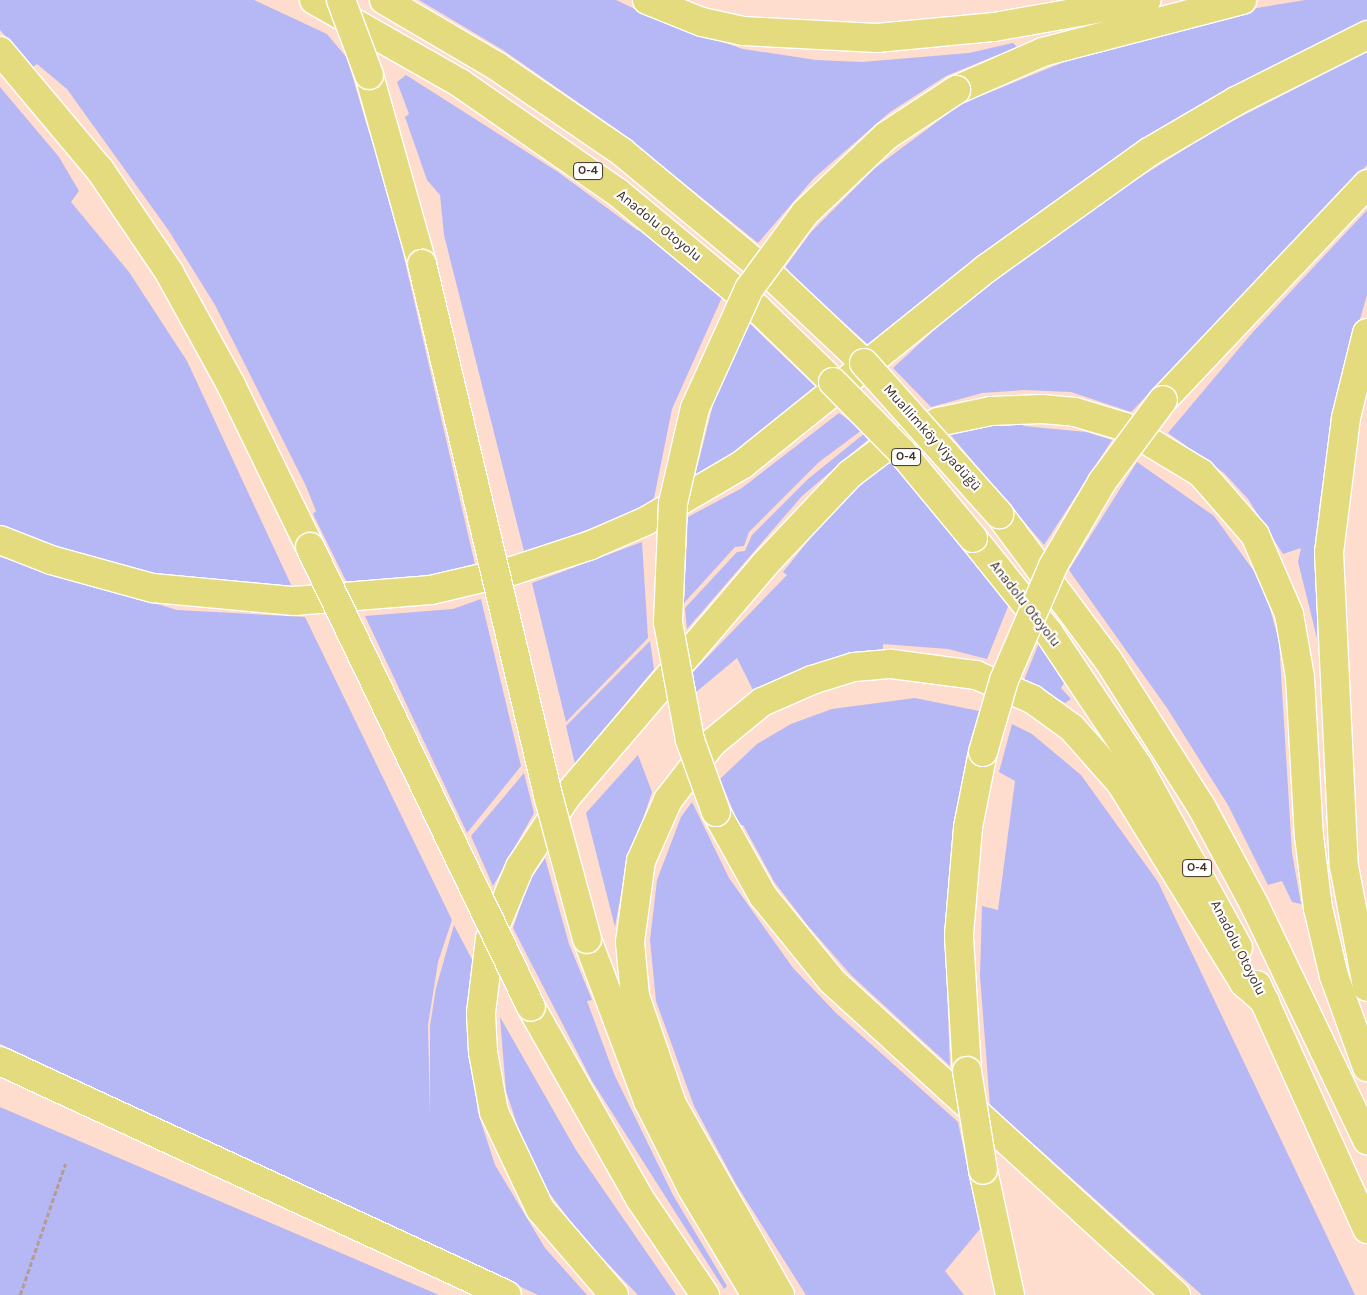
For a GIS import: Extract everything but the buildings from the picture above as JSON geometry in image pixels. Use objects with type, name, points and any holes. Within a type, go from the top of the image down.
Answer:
[{"type":"highway","name":"Anadolu Otoyolu","points":[[314,0],[460,83],[617,192],[742,295],[833,382],[901,451],[1049,633],[1138,766],[1265,1001],[1367,1229]]},
{"type":"highway","points":[[341,0],[370,75],[422,264],[549,799],[587,938],[648,1101],[691,1187],[756,1295]]},
{"type":"highway","name":"Muallimköy Viyadüğü","points":[[384,0],[498,67],[622,152],[776,280],[864,363],[999,514],[1108,660],[1201,806],[1286,968],[1367,1140]]},
{"type":"highway","points":[[647,0],[702,22],[743,31],[839,37],[904,36],[994,27],[1147,0]]},
{"type":"highway","points":[[693,0],[750,19],[839,37]]},
{"type":"highway","points":[[1176,1295],[832,981],[763,896],[716,812],[681,702],[668,622],[673,503],[695,408],[749,289],[805,213],[886,136],[956,90],[1043,52],[1242,0]]},
{"type":"highway","points":[[0,540],[51,560],[153,588],[294,601],[431,590],[512,571],[583,548],[646,521],[743,464],[987,268],[1149,152],[1236,101],[1367,35]]},
{"type":"highway","points":[[0,51],[100,170],[169,272],[231,385],[531,1008],[625,1174],[705,1295]]},
{"type":"highway","points":[[1010,1295],[983,1170],[967,1071],[959,935],[968,826],[983,752],[1004,680],[1053,566],[1102,482],[1163,400],[1367,184]]},
{"type":"highway","points":[[1367,334],[1340,456],[1329,582],[1344,866],[1367,987]]},
{"type":"highway","points":[[614,1295],[540,1209],[494,1112],[483,1052],[481,1013],[490,939],[496,921],[520,867],[567,796],[810,513],[880,451],[938,422],[991,411],[1042,409],[1074,412],[1125,427],[1201,473],[1255,535],[1289,614],[1300,677],[1315,890],[1334,976],[1367,1067]]},
{"type":"highway","points":[[780,1295],[672,1104],[635,996],[630,942],[641,861],[668,800],[712,742],[762,702],[829,675],[892,664],[976,675],[1032,699],[1078,734],[1120,782],[1238,975],[1265,1001]]},
{"type":"highway","points":[[0,1061],[507,1295]]},
{"type":"path","points":[[20,1295],[65,1164]]},
{"type":"shaded area","points":[[0,0],[254,0],[327,34],[347,58],[369,133],[375,132],[476,569],[350,589],[313,514],[316,511],[306,486],[215,305],[169,231],[67,89],[37,64],[33,67],[0,30]]},
{"type":"shaded area","points":[[419,0],[616,0],[660,21],[743,49],[816,60],[862,62],[969,53],[1013,43],[1017,47],[946,76],[890,112],[814,178],[758,243],[619,131],[503,50]]},
{"type":"shaded area","points":[[1305,0],[1367,0],[1367,22],[1096,172],[873,349],[784,269],[811,232],[875,168],[961,104],[1074,58],[1197,18]]},
{"type":"shaded area","points":[[1367,52],[1367,165],[1131,412],[1071,392],[1024,390],[982,393],[931,407],[893,368],[955,311],[1099,203],[1217,129]]},
{"type":"shaded area","points":[[406,75],[558,172],[637,230],[647,232],[723,295],[672,409],[653,503],[525,555],[444,235],[440,195],[427,180],[405,117],[409,114],[397,82]]},
{"type":"shaded area","points":[[0,87],[59,157],[79,191],[71,202],[129,272],[187,361],[293,589],[165,577],[105,565],[0,528]]},
{"type":"shaded area","points":[[1367,210],[1367,295],[1337,398],[1319,507],[1317,638],[1298,562],[1301,548],[1283,554],[1248,499],[1224,473],[1168,433],[1253,332]]},
{"type":"shaded area","points":[[748,322],[821,392],[693,484],[717,389]]},
{"type":"shaded area","points":[[839,413],[862,430],[819,462],[749,532],[744,546],[735,547],[684,603],[688,517],[742,488]]},
{"type":"shaded area","points":[[1024,420],[1023,426],[1086,432],[1112,440],[1044,545],[949,433],[982,422]]},
{"type":"shaded area","points":[[865,433],[870,438],[802,496],[687,629],[685,608],[737,552],[745,551],[752,535],[808,479]]},
{"type":"shaded area","points":[[886,459],[929,502],[1009,604],[987,659],[948,649],[883,644],[883,650],[834,659],[753,690],[737,658],[695,693],[690,675],[787,575],[783,572],[855,483]]},
{"type":"shaded area","points":[[1137,462],[1214,516],[1256,574],[1270,609],[1279,641],[1292,853],[1301,904],[1292,902],[1282,881],[1268,885],[1228,805],[1167,708],[1069,570]]},
{"type":"shaded area","points":[[642,542],[648,638],[566,722],[532,583]]},
{"type":"shaded area","points":[[0,557],[177,610],[305,617],[452,920],[438,962],[428,1025],[430,1116],[430,1026],[436,988],[454,925],[478,971],[471,1060],[478,1113],[495,1165],[545,1248],[587,1295],[538,1295],[0,1044]]},
{"type":"shaded area","points":[[481,599],[521,766],[467,833],[365,616],[453,609]]},
{"type":"shaded area","points":[[650,641],[654,669],[575,764],[566,726]]},
{"type":"shaded area","points":[[1039,643],[1064,683],[1061,688],[1071,699],[1065,703],[1024,680]]},
{"type":"shaded area","points":[[915,698],[979,711],[966,758],[951,850],[946,966],[950,1066],[851,975],[809,927],[775,883],[743,825],[739,825],[720,779],[757,744],[791,724],[832,709]]},
{"type":"shaded area","points":[[1012,724],[1032,734],[1081,775],[1158,882],[1355,1295],[1202,1295],[990,1105],[980,976],[982,906],[998,910],[1015,781],[999,772]]},
{"type":"shaded area","points":[[638,755],[652,792],[624,876],[615,927],[586,813]]},
{"type":"shaded area","points":[[524,773],[534,813],[493,886],[471,836]]},
{"type":"shaded area","points":[[692,802],[729,878],[793,968],[836,1013],[958,1122],[980,1229],[945,1271],[964,1295],[806,1295],[736,1184],[694,1106],[656,1001],[650,940],[657,880],[681,817]]},
{"type":"shaded area","points":[[545,858],[569,944],[592,1000],[587,1001],[614,1074],[673,1195],[727,1286],[724,1289],[592,1081],[513,928],[529,882]]},
{"type":"shaded area","points":[[500,1017],[576,1150],[676,1295],[638,1295],[585,1240],[550,1194],[525,1148],[506,1091]]},
{"type":"shaded area","points":[[0,1107],[439,1295],[0,1295]]}]
